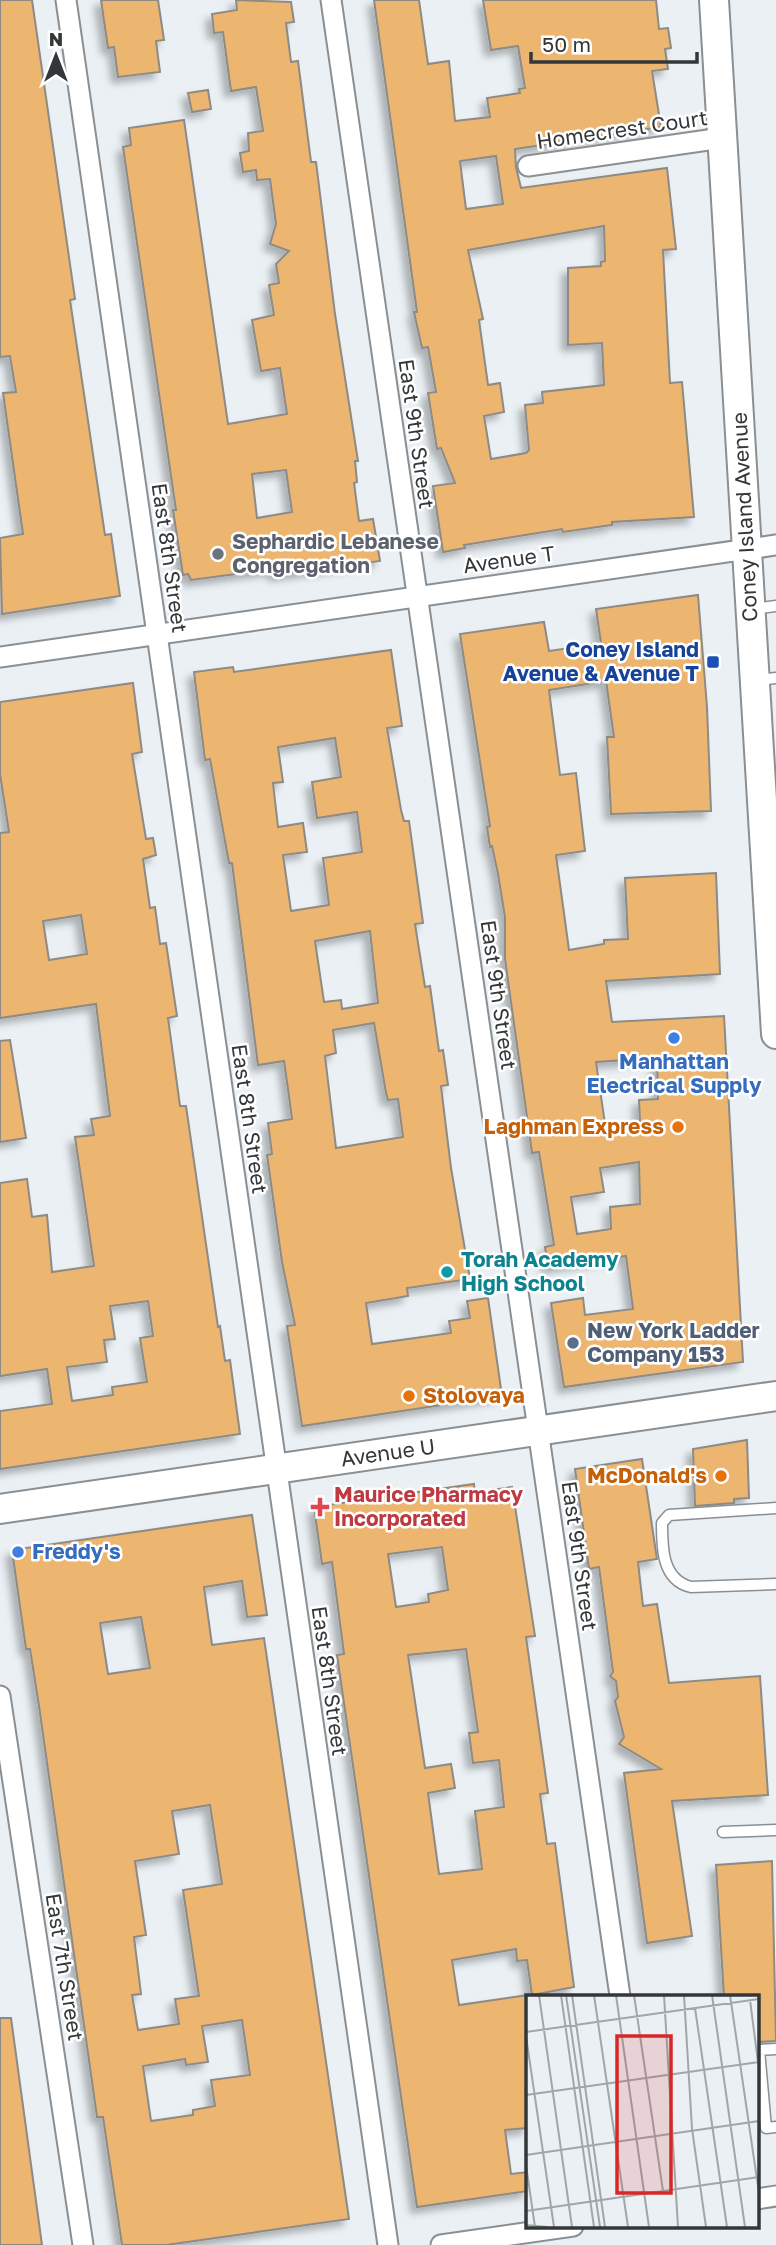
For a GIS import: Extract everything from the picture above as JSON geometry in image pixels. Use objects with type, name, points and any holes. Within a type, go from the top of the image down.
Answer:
[{"type":"main road","name":"Coney Island Avenue","points":[[714,0],[747,549],[763,608],[776,1034]]},
{"type":"main road","name":"Avenue U","points":[[0,1509],[776,1396]]},
{"type":"street","name":"East 8th Street","points":[[66,0],[388,2245]]},
{"type":"street","name":"East 9th Street","points":[[331,0],[620,1995]]},
{"type":"street","name":"Homecrest Court","points":[[528,166],[722,138]]},
{"type":"street","name":"Avenue T","points":[[0,657],[776,545]]},
{"type":"street","name":"East 7th Street","points":[[0,1696],[83,2245]]},
{"type":"street","points":[[758,2199],[776,2196]]},
{"type":"street","points":[[441,2245],[559,2228]]},
{"type":"lane","points":[[776,1508],[670,1515],[662,1522],[662,1537],[666,1565],[681,1585],[691,1587],[776,1584]]},
{"type":"lane","points":[[723,1832],[776,1830]]},
{"type":"lane","points":[[776,2049],[759,2050],[766,2128],[776,2127]]},
{"type":"building","points":[[0,0],[32,0],[75,299],[70,300],[105,535],[111,534],[120,596],[2,614],[0,538],[23,534],[3,393],[16,392],[10,356],[0,357]]},
{"type":"building","points":[[101,0],[158,0],[164,40],[156,41],[160,72],[118,77],[114,47],[108,48]]},
{"type":"building","points":[[236,0],[291,2],[294,22],[286,23],[291,62],[298,61],[311,162],[316,162],[335,314],[358,461],[355,461],[357,482],[354,483],[359,521],[373,519],[380,561],[275,575],[274,569],[191,580],[188,574],[183,575],[123,147],[131,145],[129,128],[184,120],[228,424],[287,414],[280,368],[261,371],[252,320],[274,315],[269,285],[279,283],[276,264],[289,251],[270,244],[276,224],[270,179],[257,180],[256,170],[243,172],[240,153],[249,151],[248,133],[263,131],[256,87],[231,91],[223,32],[214,33],[212,14],[237,10]],"holes":[[[286,470],[292,512],[257,518],[252,474]]]},
{"type":"building","points":[[374,0],[419,0],[428,64],[449,61],[455,121],[490,117],[487,98],[520,93],[519,89],[525,88],[518,46],[491,50],[483,0],[656,0],[659,29],[668,28],[671,48],[665,49],[668,69],[652,71],[661,127],[515,149],[516,167],[521,188],[667,168],[676,249],[663,250],[670,383],[682,382],[694,517],[612,522],[612,525],[563,532],[562,529],[464,545],[465,548],[443,552],[433,486],[455,483],[441,448],[437,449],[428,393],[436,392],[428,347],[422,348],[414,312],[417,312]],"holes":[[[496,156],[503,204],[466,209],[460,161]],[[604,226],[605,261],[601,262],[601,266],[568,268],[568,345],[602,343],[604,385],[542,392],[543,403],[525,405],[529,450],[526,453],[491,459],[484,416],[504,412],[500,383],[488,385],[479,320],[483,319],[468,250]]]},
{"type":"building","points":[[208,90],[211,109],[192,112],[188,93]]},
{"type":"building","points":[[698,595],[707,707],[711,811],[611,814],[607,737],[614,737],[606,681],[549,690],[560,775],[576,773],[585,851],[556,855],[569,950],[604,944],[604,940],[628,939],[625,878],[716,873],[720,974],[606,981],[612,1022],[724,1016],[743,1362],[564,1387],[551,1303],[583,1298],[585,1315],[633,1309],[626,1256],[548,1267],[545,1247],[554,1245],[539,1152],[532,1153],[505,959],[505,917],[492,846],[490,847],[487,827],[490,826],[460,634],[544,622],[549,651],[601,643],[596,609]],"holes":[[[657,1058],[658,1099],[639,1100],[640,1122],[605,1124],[596,1062]],[[639,1162],[640,1204],[610,1207],[611,1229],[577,1234],[571,1197],[604,1192],[600,1168]]]},
{"type":"building","points":[[391,650],[402,726],[387,728],[401,810],[404,821],[409,821],[423,923],[415,924],[425,987],[430,986],[439,1051],[443,1050],[448,1085],[441,1086],[451,1168],[470,1279],[407,1288],[408,1296],[366,1303],[372,1344],[451,1333],[449,1321],[470,1318],[467,1301],[488,1298],[502,1396],[302,1426],[287,1326],[295,1325],[282,1262],[267,1155],[272,1154],[268,1123],[292,1119],[284,1061],[258,1065],[232,863],[229,863],[210,759],[205,760],[194,672],[233,667],[234,672]],"holes":[[[335,738],[341,777],[312,782],[317,818],[357,812],[362,852],[323,858],[329,905],[291,911],[283,855],[307,852],[303,823],[278,827],[273,783],[283,782],[278,747]],[[370,931],[378,1003],[342,1009],[341,1000],[324,1002],[315,941]],[[374,1023],[386,1093],[388,1100],[398,1099],[403,1137],[336,1148],[325,1056],[336,1053],[333,1030]]]},
{"type":"building","points":[[133,683],[142,752],[132,754],[146,839],[153,838],[156,855],[143,859],[150,908],[155,907],[160,944],[166,943],[177,1016],[168,1018],[180,1106],[186,1106],[218,1327],[220,1326],[225,1361],[230,1360],[240,1434],[0,1469],[0,1411],[52,1404],[47,1369],[0,1376],[0,1183],[27,1179],[32,1217],[47,1215],[52,1272],[94,1266],[75,1137],[94,1135],[91,1119],[110,1116],[96,1004],[0,1018],[0,833],[9,832],[0,774],[0,702]],"holes":[[[81,915],[87,954],[49,960],[43,921]],[[148,1301],[153,1336],[140,1338],[147,1382],[112,1387],[113,1395],[72,1401],[67,1367],[107,1362],[104,1340],[115,1339],[110,1306]]]},
{"type":"building","points":[[10,1040],[26,1138],[0,1142],[0,1041]]},
{"type":"building","name":"McDonald's","points":[[747,1440],[749,1498],[734,1499],[734,1503],[695,1506],[693,1449]]},
{"type":"building","points":[[642,1459],[657,1559],[638,1562],[643,1606],[657,1604],[669,1683],[760,1676],[768,1795],[672,1801],[692,1936],[647,1943],[624,1773],[661,1769],[619,1744],[624,1737],[615,1701],[618,1697],[616,1681],[610,1676],[613,1672],[599,1567],[589,1569],[575,1469]]},
{"type":"building","points":[[474,1484],[475,1493],[512,1487],[535,1636],[526,1637],[548,1793],[540,1794],[547,1844],[555,1843],[574,1987],[532,1995],[527,1960],[517,1961],[516,1949],[452,1960],[459,2005],[526,1995],[526,2128],[505,2130],[511,2174],[526,2172],[526,2191],[417,2207],[337,1655],[344,1654],[332,1562],[322,1564],[314,1507]],"holes":[[[442,1547],[448,1590],[428,1594],[429,1602],[396,1607],[388,1554]],[[466,1649],[478,1732],[469,1733],[473,1763],[499,1760],[504,1807],[475,1811],[482,1869],[439,1874],[428,1793],[455,1788],[451,1764],[425,1768],[408,1655]]]},
{"type":"building","points":[[252,1515],[267,1615],[247,1617],[242,1581],[204,1587],[212,1645],[264,1638],[349,2219],[166,2245],[122,2245],[103,2117],[97,2117],[39,1706],[30,1649],[26,1649],[12,1550]],"holes":[[[141,1617],[150,1668],[108,1674],[100,1623]],[[210,1805],[222,1884],[183,1890],[199,1996],[175,1999],[179,2024],[138,2030],[132,1995],[141,1994],[134,1937],[146,1935],[135,1861],[179,1854],[172,1811]],[[242,2020],[250,2075],[211,2080],[215,2106],[193,2110],[193,2115],[151,2121],[143,2066],[185,2059],[186,2065],[208,2062],[202,2026]]]},
{"type":"building","points":[[772,1861],[776,2041],[758,2042],[758,1995],[724,1995],[716,1865]]},
{"type":"building","points":[[0,2018],[11,2018],[42,2245],[0,2245]]},
{"type":"place","name":"Sephardic Lebanese Congregation","points":[[218,554]]},
{"type":"place","name":"Coney Island Avenue & Avenue T","points":[[713,662]]},
{"type":"place","name":"Manhattan Electrical Supply","points":[[674,1038]]},
{"type":"place","name":"Laghman Express","points":[[678,1127]]},
{"type":"place","name":"Torah Academy High School","points":[[447,1272]]},
{"type":"place","name":"New York Ladder Company 153","points":[[573,1343]]},
{"type":"place","name":"Stolovaya","points":[[409,1396]]},
{"type":"place","name":"McDonald's","points":[[721,1476]]},
{"type":"place","name":"Maurice Pharmacy Incorporated","points":[[320,1507]]},
{"type":"place","name":"Freddy's","points":[[18,1552]]}]
